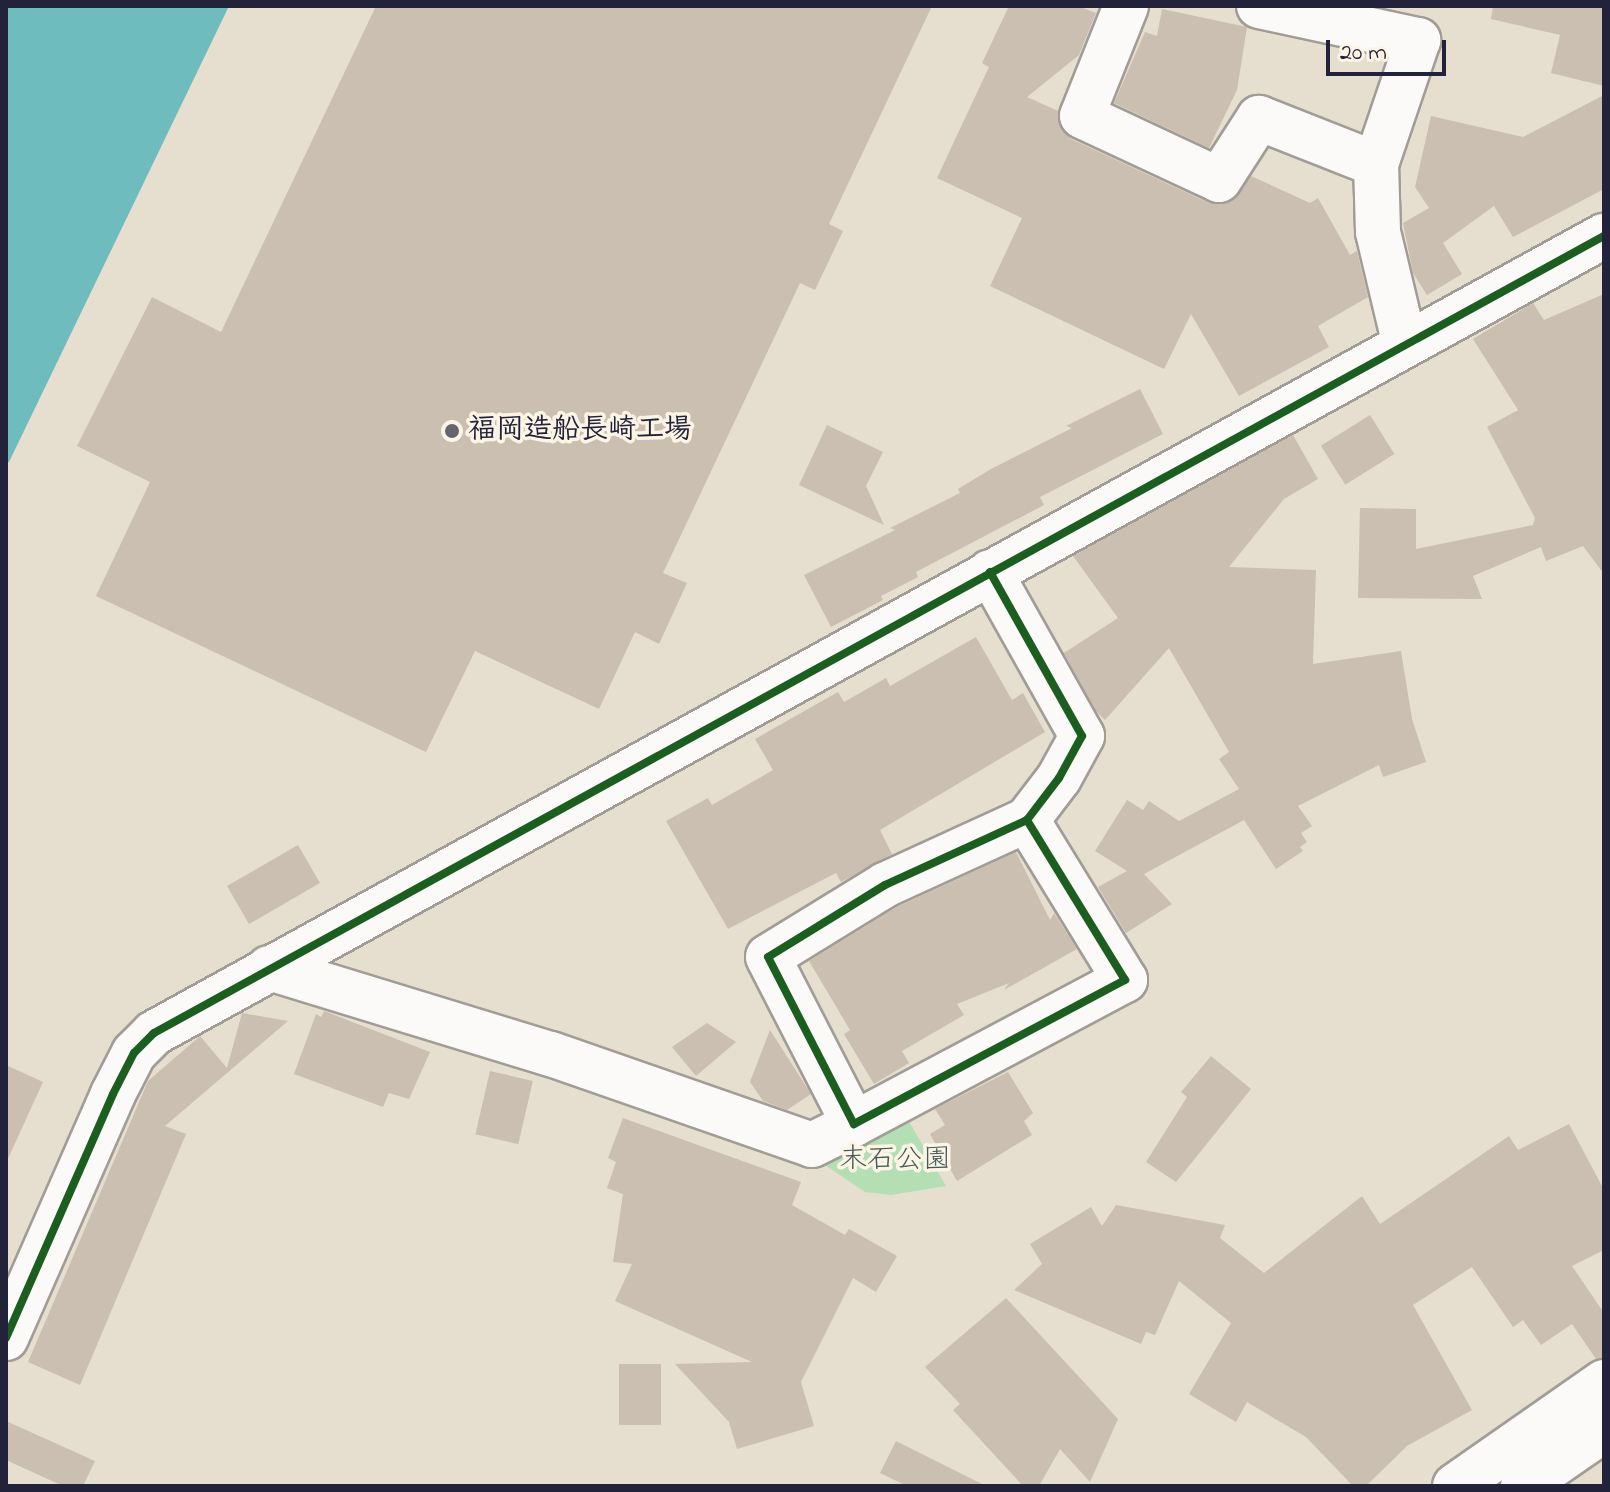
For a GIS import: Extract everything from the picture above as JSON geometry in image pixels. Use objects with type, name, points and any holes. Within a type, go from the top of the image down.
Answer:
[{"type":"street","points":[[1126,6],[1082,116],[1219,180],[1259,118],[1376,164]]},
{"type":"street","points":[[1259,6],[1418,40],[1376,164],[1378,232],[1405,345]]},
{"type":"street","points":[[6,1338],[134,1053],[154,1033],[1604,236]]},
{"type":"street","points":[[854,1124],[768,957],[885,885],[1027,820],[1059,778],[1082,736],[990,572]]},
{"type":"street","points":[[269,968],[551,1054],[812,1145],[1125,980],[1027,820]]},
{"type":"street","points":[[1455,1486],[1604,1382]]},
{"type":"street","points":[[1523,1486],[1604,1430]]},
{"type":"green space","name":"末石公園","points":[[907,1118],[946,1186],[891,1195],[865,1192],[822,1163]]},
{"type":"water","points":[[6,6],[229,6],[9,462],[6,462]]},
{"type":"building","name":"福岡造船長崎工場","points":[[376,6],[932,6],[829,224],[843,231],[815,290],[800,283],[663,573],[687,583],[659,644],[635,632],[599,709],[475,651],[426,752],[96,596],[150,482],[77,446],[152,297],[221,332]]},
{"type":"building","points":[[1009,6],[1078,6],[1096,13],[1079,55],[1027,97],[1058,111],[1061,130],[1071,139],[1209,203],[1232,201],[1251,176],[1310,203],[1318,198],[1350,255],[1357,251],[1368,297],[1318,326],[1329,347],[1239,396],[1191,314],[1164,369],[990,286],[1022,218],[937,178],[989,67],[982,63]]},
{"type":"building","points":[[1493,6],[1604,6],[1604,86],[1551,73],[1560,35],[1491,19]]},
{"type":"building","points":[[1162,9],[1247,27],[1237,90],[1209,148],[1114,103],[1145,32],[1157,36]]},
{"type":"building","points":[[1604,95],[1604,189],[1513,237],[1494,206],[1443,243],[1462,274],[1427,295],[1413,273],[1403,223],[1429,208],[1415,187],[1431,116],[1523,137]]},
{"type":"building","points":[[1604,294],[1604,574],[1583,546],[1546,561],[1541,547],[1473,576],[1482,599],[1358,598],[1360,508],[1416,509],[1416,549],[1533,525],[1535,518],[1487,427],[1518,410],[1473,339],[1533,303],[1544,320]]},
{"type":"building","points":[[1140,389],[1163,434],[1040,497],[1044,505],[916,572],[918,577],[881,596],[883,600],[831,627],[804,575],[895,530],[890,528],[960,493],[958,489],[991,469],[1072,428],[1066,426]]},
{"type":"building","points":[[1370,415],[1394,454],[1345,485],[1321,446]]},
{"type":"building","points":[[827,425],[883,452],[866,486],[884,525],[799,485]]},
{"type":"building","points":[[1293,435],[1318,479],[1284,499],[1229,567],[1316,570],[1313,664],[1401,651],[1412,719],[1426,762],[1383,777],[1379,765],[1298,806],[1312,826],[1301,833],[1307,842],[1300,847],[1303,851],[1276,869],[1244,820],[1144,874],[1172,904],[1126,933],[1098,887],[1127,871],[1095,851],[1127,800],[1143,810],[1149,801],[1179,821],[1239,789],[1219,759],[1229,752],[1169,648],[1105,720],[1096,711],[1064,653],[1118,618],[1073,556]]},
{"type":"building","points":[[976,637],[1012,700],[1023,693],[1045,732],[880,830],[892,854],[841,882],[836,873],[728,929],[666,821],[708,798],[712,805],[773,770],[755,739],[838,692],[844,702],[886,678],[890,686]]},
{"type":"building","points":[[298,845],[320,883],[249,924],[227,886]]},
{"type":"building","points":[[1016,852],[1050,920],[1054,913],[1077,949],[1004,990],[1009,983],[957,1004],[964,1015],[902,1051],[909,1063],[874,1084],[844,1034],[850,1030],[809,961],[897,907]]},
{"type":"building","points":[[324,1011],[430,1052],[409,1099],[389,1093],[383,1107],[294,1074],[316,1014],[321,1017]]},
{"type":"building","points":[[242,1013],[288,1021],[165,1126],[186,1134],[80,1385],[28,1362],[148,1081],[200,1036],[227,1068]]},
{"type":"building","points":[[707,1023],[736,1042],[696,1076],[672,1047]]},
{"type":"building","points":[[770,1030],[811,1094],[787,1110],[763,1101],[750,1082]]},
{"type":"building","points":[[1211,1056],[1251,1089],[1176,1182],[1146,1162],[1187,1097],[1181,1092]]},
{"type":"building","points":[[6,1065],[43,1082],[6,1163]]},
{"type":"building","points":[[490,1071],[533,1081],[518,1144],[475,1134]]},
{"type":"building","points":[[1008,1072],[1033,1113],[1024,1121],[1032,1135],[957,1181],[930,1134],[945,1125],[935,1109]]},
{"type":"building","points":[[623,1118],[801,1182],[792,1205],[845,1235],[849,1229],[897,1256],[876,1292],[853,1278],[801,1382],[814,1426],[737,1449],[729,1422],[675,1364],[752,1362],[615,1301],[632,1264],[613,1262],[623,1194],[607,1188],[616,1162],[608,1158]]},
{"type":"building","points":[[1569,1124],[1604,1190],[1604,1250],[1572,1266],[1604,1313],[1604,1357],[1596,1359],[1572,1324],[1541,1345],[1523,1320],[1513,1327],[1472,1267],[1413,1305],[1472,1410],[1407,1446],[1366,1486],[1353,1486],[1306,1437],[1247,1402],[1236,1422],[1189,1394],[1231,1323],[1179,1281],[1155,1335],[1146,1332],[1141,1344],[1014,1290],[1042,1264],[1030,1244],[1091,1207],[1102,1226],[1116,1205],[1225,1225],[1220,1238],[1264,1273],[1362,1196],[1380,1224],[1509,1136],[1518,1150]]},
{"type":"building","points":[[1006,1298],[1118,1419],[1090,1482],[1060,1449],[1039,1486],[1023,1486],[953,1410],[960,1404],[925,1367]]},
{"type":"building","points":[[619,1364],[661,1364],[661,1425],[619,1425]]},
{"type":"building","points":[[6,1421],[95,1461],[83,1486],[63,1486],[6,1460]]},
{"type":"building","points":[[896,1441],[986,1486],[907,1486],[880,1473]]},
{"type":"cycle path","points":[[6,1338],[113,1094],[134,1053],[154,1033],[1604,236]]},
{"type":"cycle path","points":[[990,572],[1082,736],[1059,778],[1027,820],[885,885],[768,957],[854,1124],[1125,980],[1027,820]]},
{"type":"place","name":"福岡造船長崎工場","points":[[452,431]]}]
